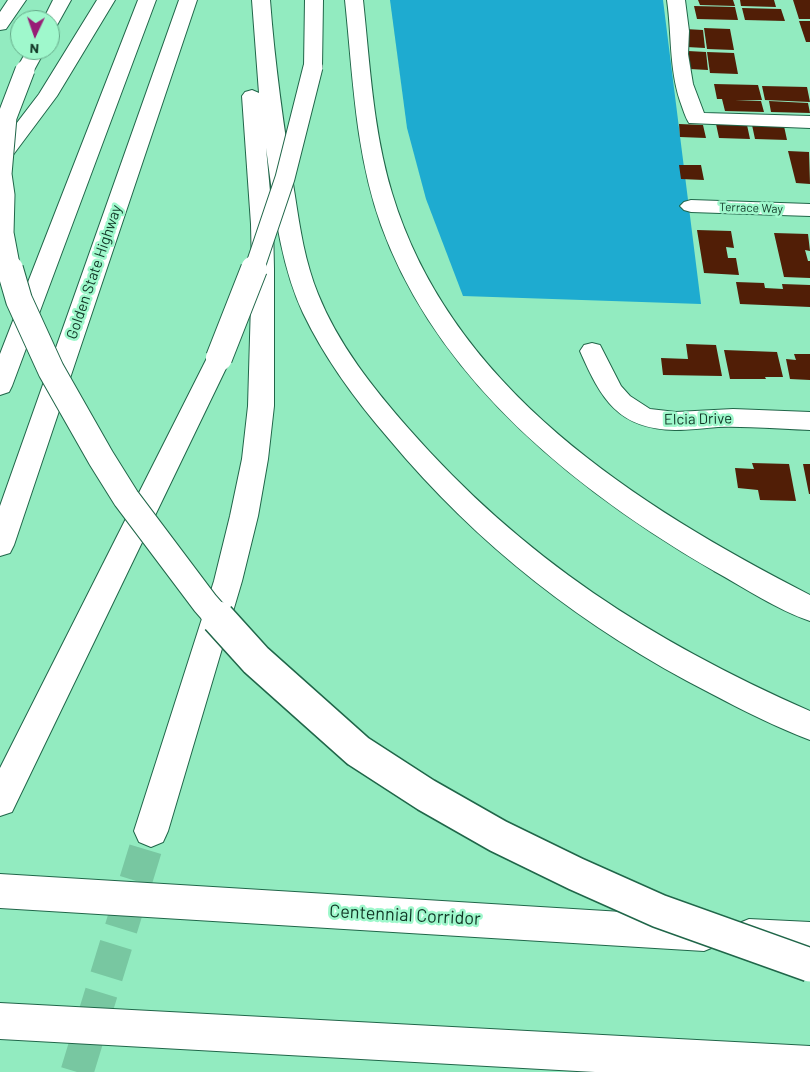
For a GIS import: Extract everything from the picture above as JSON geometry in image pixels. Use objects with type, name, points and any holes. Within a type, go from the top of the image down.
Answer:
[{"type":"main road","points":[[0,24],[17,0]]},
{"type":"main road","points":[[0,159],[47,96],[106,0]]},
{"type":"main road","points":[[0,386],[147,0]]},
{"type":"main road","name":"Golden State Highway","points":[[0,544],[188,0]]},
{"type":"main road","points":[[151,831],[228,581],[244,516],[255,459],[261,406],[263,269],[262,224],[251,74],[251,0]]},
{"type":"main road","points":[[261,0],[271,110],[283,190],[298,269],[307,296],[320,323],[336,351],[365,392],[399,435],[469,511],[541,573],[582,604],[676,661],[727,688],[810,726]]},
{"type":"main road","points":[[0,801],[219,358],[247,291],[286,176],[304,110],[313,66],[314,0]]},
{"type":"main road","points":[[354,0],[370,149],[376,177],[396,236],[410,266],[448,330],[479,369],[516,409],[571,459],[616,494],[701,550],[756,582],[810,609]]},
{"type":"main road","points":[[676,0],[680,31],[679,54],[684,84],[696,119],[810,122]]},
{"type":"main road","points":[[30,60],[7,117],[2,174],[5,195],[4,233],[10,267],[19,300],[51,370],[100,458],[126,498],[205,603],[256,660],[358,752],[426,795],[498,836],[576,874],[659,911],[747,944],[810,964]]},
{"type":"main road","name":"Terrace Way","points":[[691,206],[810,210]]},
{"type":"main road","name":"Elcia Drive","points":[[592,351],[606,385],[616,399],[641,416],[675,421],[721,418],[810,421]]},
{"type":"main road","name":"Centennial Corridor","points":[[12,891],[810,940]]},
{"type":"main road","points":[[1,1022],[810,1065]]},
{"type":"water","points":[[390,0],[663,0],[701,304],[463,296],[426,199],[407,128]]},
{"type":"building","points":[[698,0],[733,0],[735,6],[700,5]]},
{"type":"building","points":[[740,0],[774,0],[776,7],[741,6]]},
{"type":"building","points":[[793,0],[810,0],[810,19],[799,19]]},
{"type":"building","points":[[694,6],[735,7],[738,20],[697,19]]},
{"type":"building","points":[[742,8],[781,9],[785,21],[745,20]]},
{"type":"building","points":[[799,21],[810,21],[810,42],[806,42]]},
{"type":"building","points":[[704,28],[730,29],[734,50],[707,49]]},
{"type":"building","points":[[685,29],[703,30],[705,48],[687,47]]},
{"type":"building","points":[[688,51],[706,52],[708,70],[690,69]]},
{"type":"building","points":[[707,52],[734,53],[738,74],[710,73]]},
{"type":"building","points":[[714,84],[758,85],[762,100],[735,100],[761,101],[764,112],[725,111],[722,99],[717,99]]},
{"type":"building","points":[[762,86],[807,87],[810,102],[765,100]]},
{"type":"building","points":[[769,101],[808,103],[810,113],[771,112]]},
{"type":"building","points":[[679,124],[703,125],[706,138],[680,137]]},
{"type":"building","points":[[716,124],[747,125],[750,139],[719,138]]},
{"type":"building","points":[[752,125],[784,126],[787,140],[755,139]]},
{"type":"building","points":[[788,151],[809,152],[810,184],[796,183]]},
{"type":"building","points":[[679,165],[701,165],[704,180],[681,179]]},
{"type":"building","points":[[697,230],[731,231],[734,248],[726,247],[728,258],[736,258],[739,275],[704,273]]},
{"type":"building","points":[[774,233],[808,234],[810,251],[805,250],[808,261],[810,261],[810,278],[784,277]]},
{"type":"building","points":[[736,282],[764,283],[765,288],[783,289],[782,284],[810,285],[810,307],[740,304]]},
{"type":"building","points":[[686,344],[716,345],[722,376],[663,375],[661,358],[688,359]]},
{"type":"building","points":[[724,350],[777,352],[783,377],[730,379]]},
{"type":"building","points":[[794,354],[810,354],[810,380],[790,379],[786,359],[796,360]]},
{"type":"building","points":[[752,463],[789,464],[796,501],[760,500],[758,490],[738,488],[735,468],[754,469]]},
{"type":"building","points":[[803,464],[810,464],[810,494],[809,494]]},
{"type":"tunnel","points":[[77,1072],[151,831]]}]
